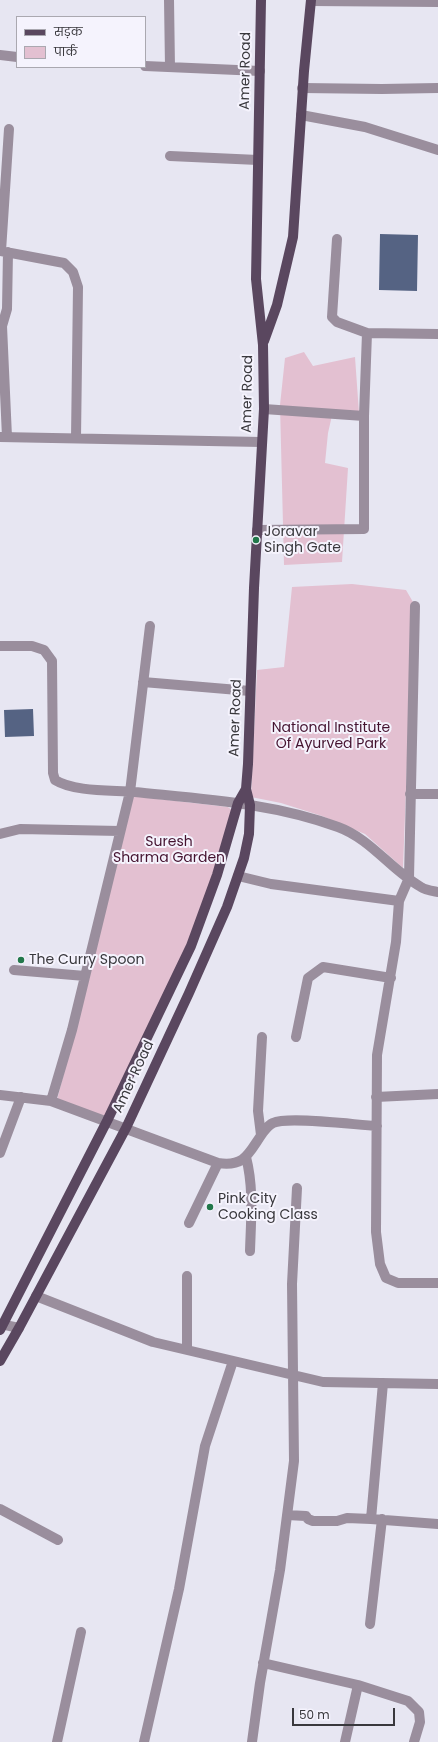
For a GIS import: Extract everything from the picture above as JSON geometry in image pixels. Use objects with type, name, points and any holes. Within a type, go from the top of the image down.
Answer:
[{"type":"main road","name":"Amer Road","points":[[0,1361],[126,1128],[227,907],[244,858],[249,834],[250,805],[246,789],[261,442],[264,410],[263,345],[256,279],[261,0]]},
{"type":"main road","points":[[263,345],[277,305],[293,237],[302,88],[311,0]]},
{"type":"main road","name":"Amer Road","points":[[1,1326],[107,1122],[191,946],[217,875],[238,803],[246,789]]},
{"type":"street","points":[[169,0],[170,67]]},
{"type":"street","points":[[311,0],[438,2]]},
{"type":"street","points":[[0,55],[16,57]]},
{"type":"street","points":[[146,66],[260,72]]},
{"type":"street","points":[[302,88],[438,88]]},
{"type":"street","points":[[301,115],[365,127],[438,150]]},
{"type":"street","points":[[9,129],[3,251],[7,309],[2,326],[3,437],[261,442]]},
{"type":"street","points":[[170,156],[258,160]]},
{"type":"street","points":[[337,239],[332,317],[337,322],[367,333],[438,334]]},
{"type":"street","points":[[3,251],[64,264],[73,272],[78,287],[76,438]]},
{"type":"street","points":[[257,530],[364,529],[364,416],[367,333]]},
{"type":"street","points":[[264,410],[364,416]]},
{"type":"street","points":[[415,606],[408,878],[398,901],[396,942],[377,1055],[376,1232],[380,1264],[386,1278],[398,1283],[438,1283]]},
{"type":"street","points":[[51,1101],[72,1030],[130,792],[150,626]]},
{"type":"street","points":[[0,646],[32,646],[44,650],[52,661],[53,772],[55,780],[62,784],[107,791],[238,803],[281,811],[338,827],[366,842],[393,867],[422,888],[438,892]]},
{"type":"street","points":[[143,682],[250,691]]},
{"type":"street","points":[[410,794],[438,794]]},
{"type":"street","points":[[0,834],[20,829],[120,831]]},
{"type":"street","points":[[238,876],[271,884],[398,901]]},
{"type":"street","points":[[296,1037],[308,978],[316,971],[323,967],[391,978]]},
{"type":"street","points":[[14,970],[85,976]]},
{"type":"street","points":[[261,1135],[258,1111],[262,1037]]},
{"type":"street","points":[[376,1097],[438,1094]]},
{"type":"street","points":[[0,1095],[51,1101],[218,1163],[229,1165],[239,1163],[246,1157],[261,1135],[273,1123],[289,1120],[377,1126]]},
{"type":"street","points":[[0,1153],[21,1098]]},
{"type":"street","points":[[246,1157],[251,1176],[252,1195],[250,1251]]},
{"type":"street","points":[[189,1223],[218,1163]]},
{"type":"street","points":[[252,1742],[263,1663],[280,1570],[294,1461],[292,1284],[297,1188]]},
{"type":"street","points":[[187,1276],[187,1350]]},
{"type":"street","points":[[36,1296],[153,1342],[323,1382],[438,1384]]},
{"type":"street","points":[[1,1326],[19,1328]]},
{"type":"street","points":[[144,1742],[179,1589],[205,1446],[233,1361]]},
{"type":"street","points":[[371,1519],[383,1383]]},
{"type":"street","points":[[0,1509],[58,1540]]},
{"type":"street","points":[[287,1515],[306,1516],[312,1521],[337,1521],[347,1518],[382,1519],[438,1524]]},
{"type":"street","points":[[370,1624],[382,1519]]},
{"type":"street","points":[[57,1742],[81,1632]]},
{"type":"street","points":[[263,1663],[358,1685],[408,1701],[419,1712],[420,1722],[414,1742]]},
{"type":"street","points":[[345,1742],[358,1685]]},
{"type":"green space","points":[[304,352],[313,366],[355,357],[359,413],[333,411],[328,433],[325,463],[348,468],[342,562],[284,565],[280,405],[285,358]]},
{"type":"green space","name":"National Institute Of Ayurved Park","points":[[352,584],[406,590],[413,602],[403,868],[365,834],[322,816],[281,803],[251,797],[257,670],[284,667],[292,587]]},
{"type":"green space","name":"Suresh Sharma Garden","points":[[133,796],[228,807],[233,811],[214,872],[187,944],[105,1117],[57,1100]]},
{"type":"building","points":[[380,234],[418,235],[417,291],[379,290]]},
{"type":"building","points":[[33,709],[34,736],[5,737],[4,710]]},
{"type":"place","name":"Joravar Singh Gate","points":[[256,540]]},
{"type":"place","name":"The Curry Spoon","points":[[21,960]]},
{"type":"place","name":"Pink City Cooking Class","points":[[210,1207]]}]
